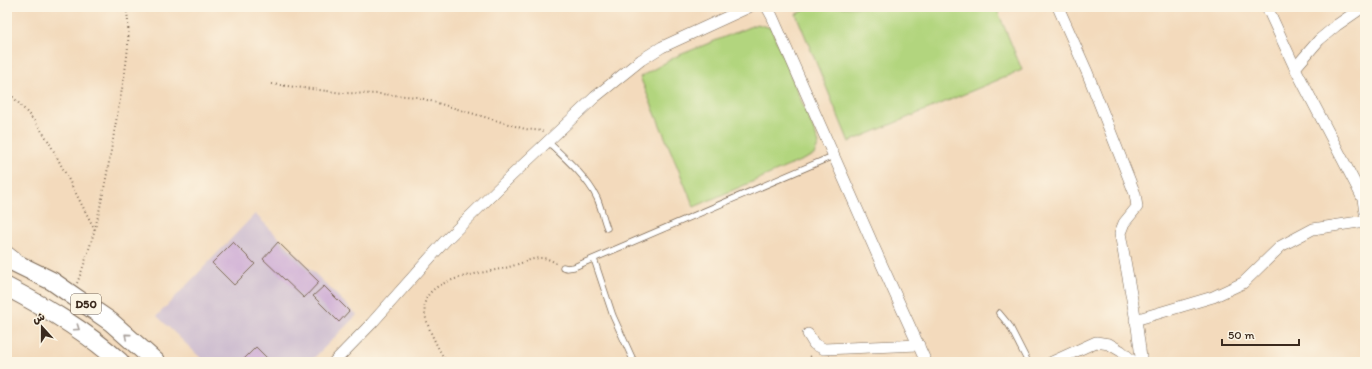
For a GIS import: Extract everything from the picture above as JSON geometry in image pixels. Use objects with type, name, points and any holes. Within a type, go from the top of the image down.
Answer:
[{"type":"main road","name":"D50","points":[[7,259],[52,281],[111,322],[156,362]]},
{"type":"main road","name":"D50","points":[[7,287],[50,310],[105,348],[120,362]]},
{"type":"street","points":[[334,362],[371,324],[445,241],[547,141],[595,97],[620,76],[662,46],[749,7]]},
{"type":"street","points":[[767,7],[926,362]]},
{"type":"street","points":[[1058,7],[1087,72],[1135,194],[1136,207],[1124,223],[1120,233],[1141,362]]},
{"type":"street","points":[[1267,7],[1295,68],[1363,198],[1365,213]]},
{"type":"street","points":[[1295,68],[1319,40],[1362,7]]},
{"type":"street","points":[[1135,320],[1213,297],[1243,283],[1281,246],[1313,228],[1365,221]]},
{"type":"street","points":[[808,334],[814,344],[824,349],[919,345]]},
{"type":"street","points":[[1052,362],[1096,342],[1109,344],[1121,351],[1134,362]]},
{"type":"lane","points":[[547,141],[561,154],[589,186],[600,206],[606,228]]},
{"type":"lane","points":[[563,267],[574,267],[594,259],[833,156]]},
{"type":"lane","points":[[7,248],[52,281]]},
{"type":"lane","points":[[594,259],[613,316],[634,362]]},
{"type":"lane","points":[[999,313],[1009,325],[1028,362]]},
{"type":"path","points":[[72,295],[87,260],[105,187],[125,72],[128,42],[128,15],[126,7]]},
{"type":"path","points":[[272,84],[343,93],[417,97],[525,129],[542,131],[560,130]]},
{"type":"path","points":[[7,91],[41,129],[95,232]]},
{"type":"path","points":[[446,362],[425,316],[424,306],[426,298],[432,291],[445,283],[460,278],[511,267],[537,259],[544,258],[563,267]]},
{"type":"shaded area","points":[[255,214],[357,315],[310,362],[205,362],[157,316]]},
{"type":"green space","points":[[813,7],[996,7],[1022,70],[849,142],[796,14]]},
{"type":"green space","points":[[757,24],[771,28],[819,143],[814,155],[694,207],[640,77],[677,56]]},
{"type":"building","points":[[233,242],[255,264],[234,285],[212,263]]},
{"type":"building","points":[[278,242],[319,282],[304,298],[263,259]]},
{"type":"building","points":[[324,286],[349,311],[339,322],[313,296]]},
{"type":"building","points":[[256,347],[271,362],[247,362],[244,359]]}]
